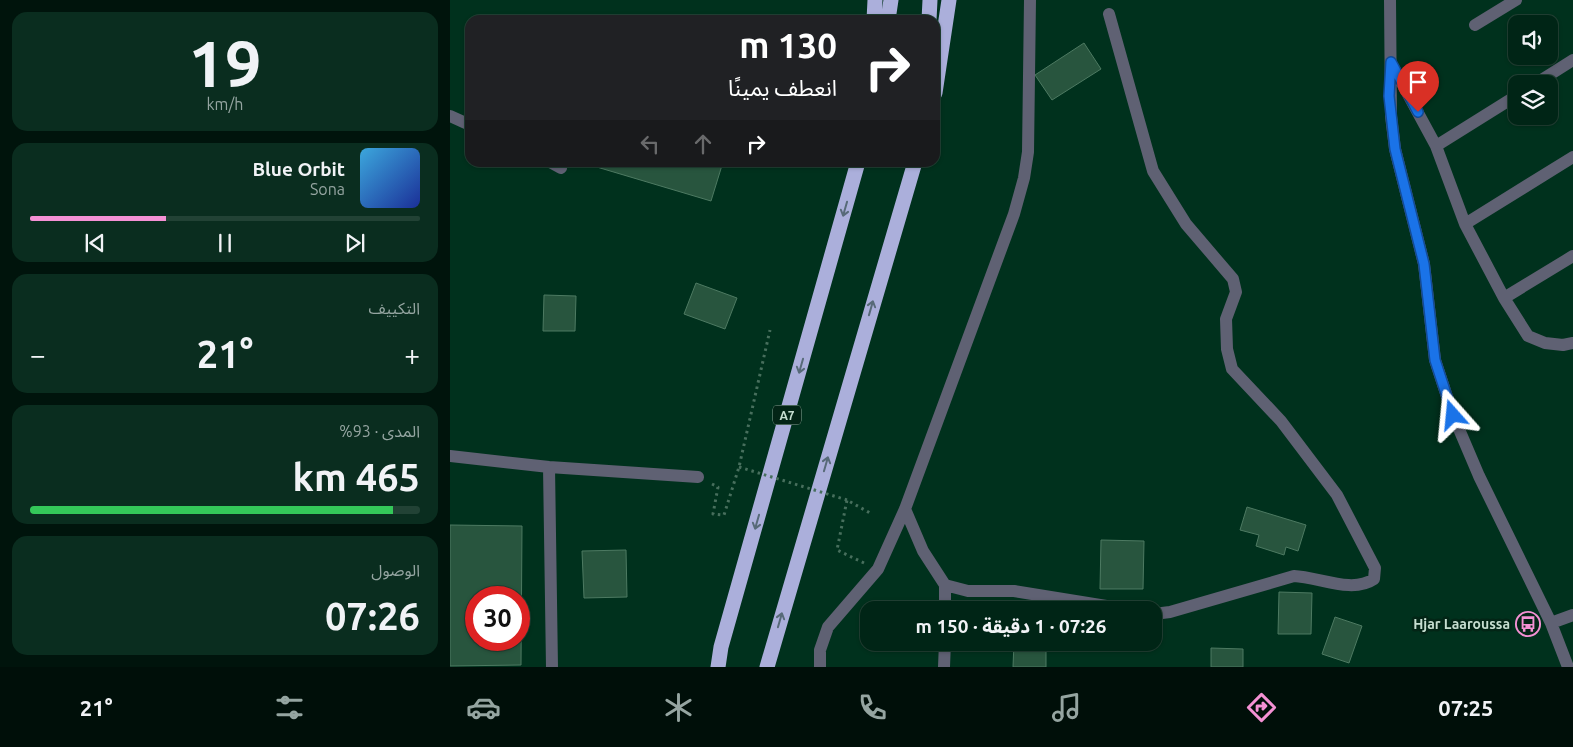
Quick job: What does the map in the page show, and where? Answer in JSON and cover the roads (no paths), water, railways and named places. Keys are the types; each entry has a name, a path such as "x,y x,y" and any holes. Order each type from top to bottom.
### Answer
{"highway":[{"path":"874,15 875,0"},
{"path":"888,15 890,0"},
{"path":"929,15 930,0"},
{"path":"940,60 949,0"},
{"name":"A7","path":"718,667 721,647 857,167"},
{"path":"767,667 912,167"}],"street":[{"path":"820,667 820,650 828,627 878,569 905,509 1014,214 1024,178 1028,152 1030,0"},
{"path":"1390,0 1391,62 1389,96 1395,149 1424,264 1435,360 1453,415 1479,476 1551,623 1568,667"},
{"path":"1475,25 1516,0"},
{"path":"1109,14 1153,171 1186,224 1233,279 1236,292 1226,319 1227,349 1232,369 1281,421 1337,494 1375,568 1374,579 1366,585 1348,585 1310,576 1294,576 1162,613"},
{"path":"1391,62 1436,146 1465,224 1504,298 1528,336 1545,343 1563,345 1573,343"},
{"path":"1550,75 1572,62"},
{"path":"1436,146 1508,101"},
{"path":"450,116 465,123"},
{"path":"1465,224 1573,157"},
{"path":"1504,298 1573,256"},
{"path":"450,456 549,468 698,477"},
{"path":"549,468 552,667"},
{"path":"905,509 923,551 945,585 945,601"},
{"path":"945,585 968,591 1014,591 1076,601"},
{"path":"1551,623 1573,616"},
{"path":"944,667 945,651"}],"place":[{"name":"Hjar Laaroussa","path":"1528,624"}]}
